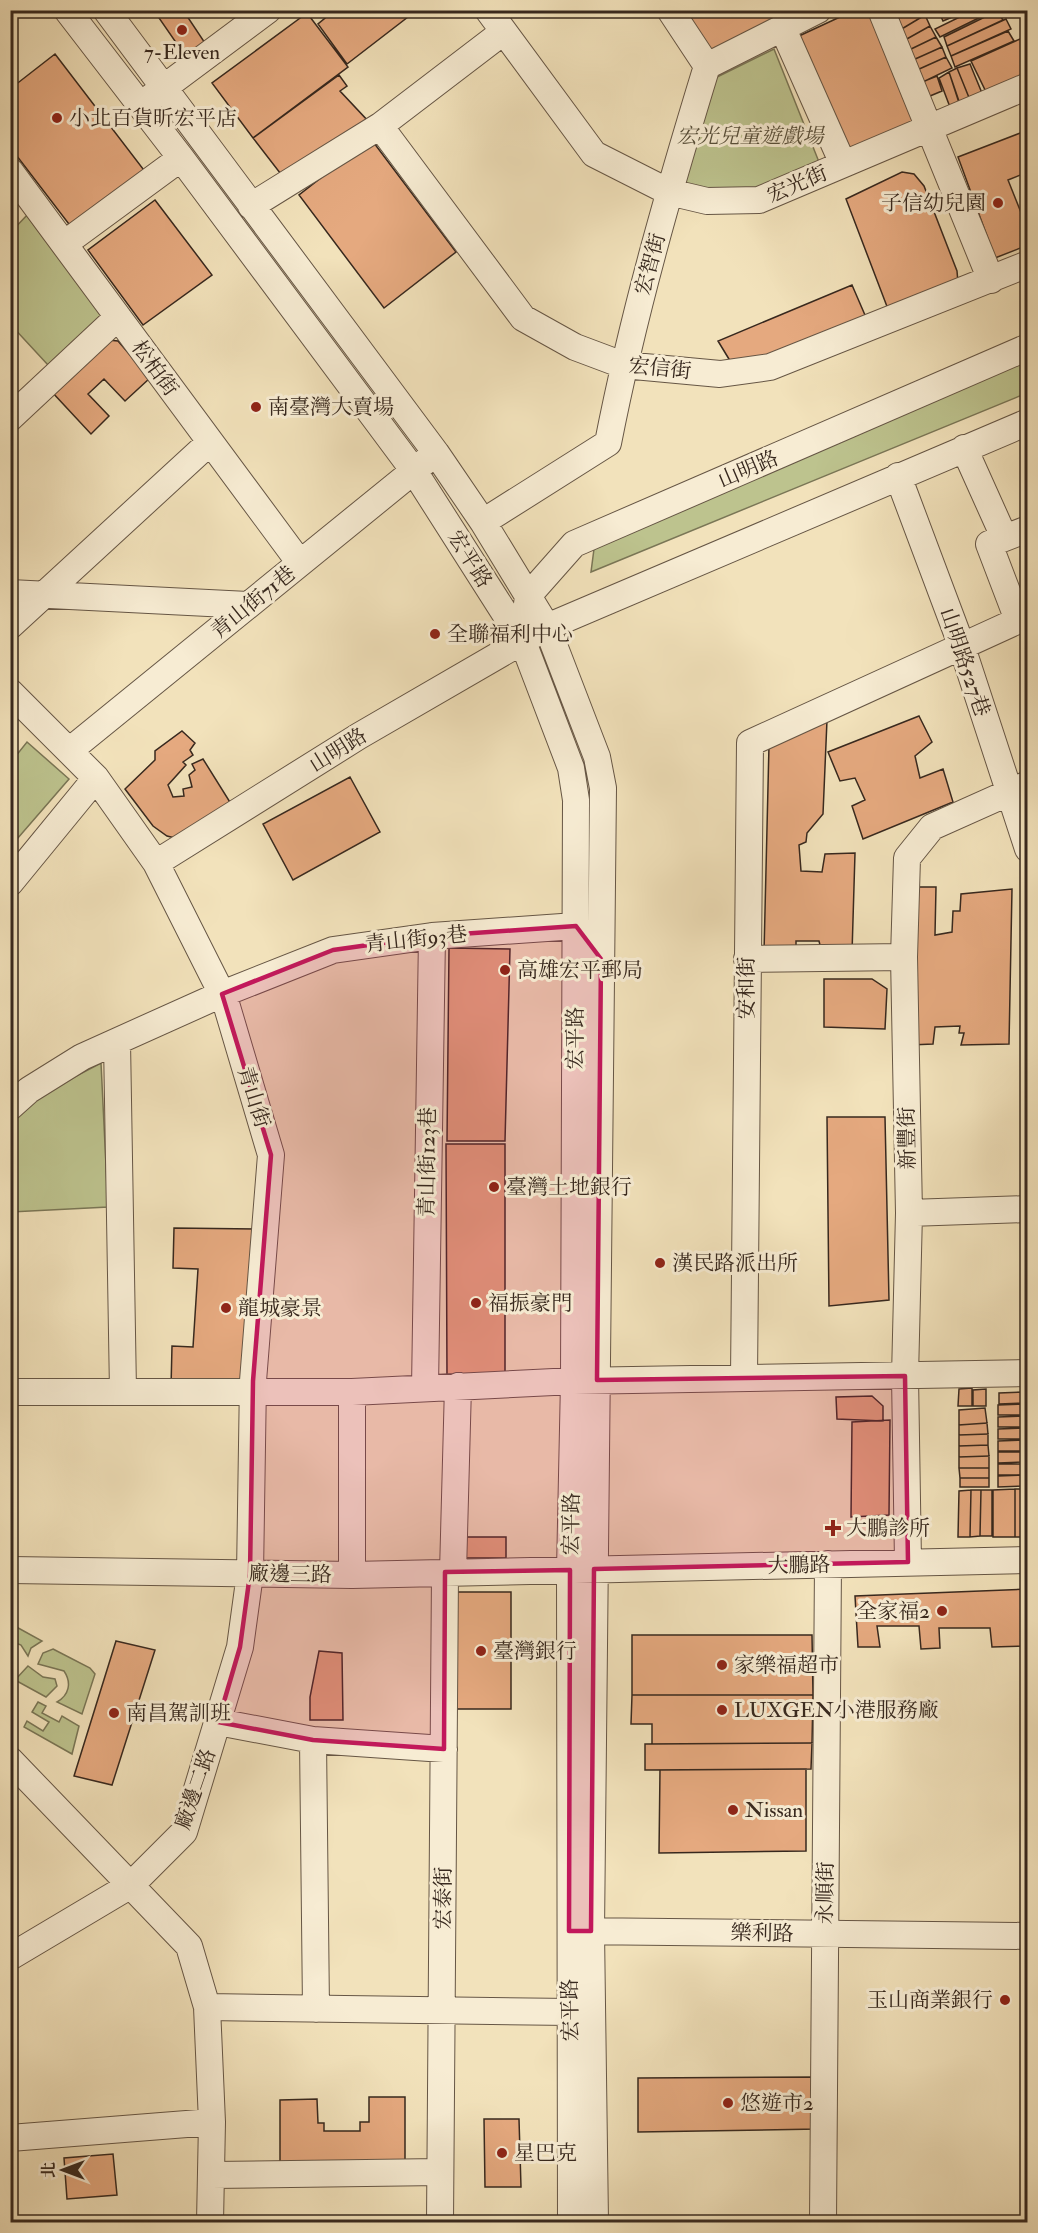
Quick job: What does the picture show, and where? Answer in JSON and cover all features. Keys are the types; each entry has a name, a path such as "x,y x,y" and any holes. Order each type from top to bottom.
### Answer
{"street":[{"name":"宏平路","path":"67,10 181,158 414,471 523,642 571,768 576,800 576,926 585,1381"},
{"name":"宏平路","path":"105,10 436,453 483,522 547,627 597,757 603,788 602,959 585,1381 580,1931 595,2223"},
{"path":"141,105 268,10"},
{"name":"宏光街","path":"488,10 594,154 669,192 707,201 759,200 1028,86"},
{"path":"670,10 707,66 818,10"},
{"path":"881,10 991,280"},
{"path":"783,29 843,164"},
{"path":"251,206 380,126 503,32"},
{"name":"宏智街","path":"483,522 608,443 623,365 669,192 707,66"},
{"name":"宏信街","path":"380,126 523,318 575,347 623,365 720,374 770,367 1028,264"},
{"path":"64,244 181,158"},
{"name":"松柏街","path":"10,171 19,202 64,244 300,563"},
{"path":"10,418 118,317"},
{"name":"山明路","path":"528,596 574,544 1028,347"},
{"name":"山明路","path":"156,863 359,736 547,627 1028,422"},
{"path":"10,626 209,443"},
{"path":"964,448 1016,533 989,544 1023,618"},
{"name":"青山街71巷","path":"69,751 436,453"},
{"name":"山明路527巷","path":"898,476 1018,788 1028,849"},
{"path":"10,593 248,605"},
{"path":"523,642 528,596"},
{"name":"安和街","path":"744,1377 750,743 961,644 1023,618"},
{"name":"青山街","path":"10,692 96,778 156,863 222,994 271,1155 253,1391 250,1574"},
{"path":"10,883 96,778"},
{"name":"新豐街","path":"908,1562 905,1376 909,1213 904,957 907,858 932,827 1018,788"},
{"path":"576,926 602,959"},
{"name":"青山街93巷","path":"10,1107 29,1090 82,1057 222,994 333,950 432,936 576,926"},
{"name":"青山街123巷","path":"425,1388 432,936"},
{"path":"747,960 904,957"},
{"path":"117,1042 123,1391"},
{"path":"909,1213 1028,1209"},
{"path":"10,1392 352,1392 585,1381 1028,1373"},
{"name":"宏泰街","path":"440,2223 444,1749 449,1572 458,1386"},
{"path":"352,1392 352,1575"},
{"name":"大鵬路","path":"582,1569 1028,1560"},
{"name":"永順街","path":"823,2223 828,1564"},
{"name":"廠邊三路","path":"10,1570 352,1575 582,1569"},
{"name":"廠邊二路","path":"10,1957 131,1885 184,1832 240,1647 250,1574"},
{"path":"218,1722 313,1740 444,1749"},
{"path":"313,1740 316,2009"},
{"path":"10,1760 189,1946 207,2007 212,2122 210,2223"},
{"name":"宏平路","path":"571,2223 571,2012 580,1931"},
{"name":"樂利路","path":"580,1931 1028,1936"},
{"path":"207,2007 571,2012"},
{"path":"10,2138 212,2122"},
{"path":"212,2175 440,2172"}],"highlighted area":[{"path":"576,926 601,959 597,1380 905,1376 908,1562 594,1569 591,1931 569,1931 570,1570 445,1572 444,1749 313,1740 218,1722 240,1647 250,1574 253,1381 271,1155 222,994 333,950 432,936"}],"green space":[{"name":"宏光兒童遊戲場","path":"774,49 821,167 757,193 677,188 709,81"},
{"path":"31,211 108,312 48,365 11,325 10,233"},
{"path":"1027,357 1027,393 591,572 594,549"},
{"path":"27,742 69,779 11,846 11,762"},
{"path":"101,1063 108,1207 11,1212 11,1120 40,1095"},
{"path":"11,1624 42,1641 31,1648 28,1656 21,1645 11,1641"},
{"path":"53,1649 90,1668 95,1674 82,1714 57,1702 68,1688 68,1680 64,1671 38,1664 43,1653"},
{"path":"28,1666 43,1677 55,1679 57,1686 46,1697 15,1680"},
{"path":"38,1702 46,1706 42,1713 59,1722 62,1716 79,1726 72,1754 24,1727 27,1721 43,1731 49,1722 32,1712"}],"building":[{"name":"7-Eleven","path":"169,10 183,10 205,43 186,57 159,18"},
{"path":"335,10 417,10 347,64 318,24"},
{"path":"701,10 799,10 709,56 685,20"},
{"path":"855,10 865,10 874,21 914,116 912,130 848,155 799,36"},
{"path":"911,10 923,10 925,15 900,30 896,20"},
{"path":"969,10 943,21 939,12"},
{"path":"974,10 995,10 940,37 935,29"},
{"path":"997,11 1003,20 947,46 944,37"},
{"path":"307,13 348,67 253,138 212,83"},
{"path":"925,15 930,26 905,40 900,30"},
{"path":"1006,19 1011,29 951,56 947,46"},
{"path":"930,26 936,37 909,50 905,40"},
{"path":"1008,31 1014,41 955,67 951,56"},
{"path":"936,37 942,47 913,60 909,50"},
{"path":"1020,39 1028,55 1028,83 990,100 971,61"},
{"path":"942,47 946,57 917,70 913,60"},
{"name":"小北百貨昕宏平店","path":"55,54 150,178 75,232 10,147 10,89"},
{"path":"946,57 952,68 923,82 917,70"},
{"path":"970,64 984,98 972,105 957,68"},
{"path":"957,68 972,105 962,110 949,72"},
{"path":"949,72 962,112 953,115 939,78"},
{"path":"339,75 347,86 340,91 369,122 287,182 253,138"},
{"path":"937,76 942,91 918,101 912,86"},
{"name":"子信幼兒園","path":"1028,130 1028,172 1008,180 1028,230 1028,245 995,258 958,157"},
{"path":"371,139 456,252 384,308 299,195"},
{"path":"902,172 914,174 924,186 957,271 958,283 891,317 846,199"},
{"path":"155,200 212,275 143,325 88,250"},
{"path":"852,285 868,322 735,369 718,341"},
{"path":"108,340 118,341 150,378 125,401 104,379 88,394 109,416 91,434 52,392"},
{"path":"919,716 932,742 915,756 920,778 943,769 953,802 863,839 852,806 865,800 855,778 840,781 828,752"},
{"path":"827,720 823,814 807,833 806,842 799,845 801,871 822,872 825,854 855,853 852,953 822,953 819,941 796,941 796,953 764,953 769,745"},
{"path":"182,731 195,743 190,750 193,755 183,762 186,765 168,785 173,797 184,796 183,789 192,787 189,775 195,770 192,764 203,759 233,807 179,839 167,836 153,826 125,789 155,760 155,751"},
{"path":"350,777 380,832 293,880 263,824"},
{"path":"913,887 936,887 935,935 952,932 953,911 960,911 961,894 1012,889 1009,1044 961,1045 964,1033 959,1033 960,1026 935,1027 933,1044 910,1045"},
{"path":"449,948 510,949 505,1141 447,1141"},
{"path":"824,979 872,979 887,989 885,1029 824,1027"},
{"path":"827,1117 885,1117 889,1300 829,1306"},
{"name":"福振豪門","path":"446,1144 505,1144 505,1376 447,1377"},
{"name":"龍城豪景","path":"174,1228 262,1229 250,1387 171,1388 172,1346 193,1347 198,1269 173,1268"},
{"path":"972,1388 972,1406 958,1406 959,1389"},
{"path":"986,1389 986,1406 973,1406 973,1390"},
{"path":"1024,1392 1024,1403 999,1404 999,1393"},
{"path":"872,1396 883,1406 883,1421 837,1419 836,1397"},
{"path":"1024,1404 1023,1415 998,1415 998,1405"},
{"path":"985,1408 987,1423 959,1425 959,1410"},
{"path":"1024,1416 1024,1427 998,1427 998,1417"},
{"path":"890,1420 889,1515 851,1517 852,1422"},
{"path":"987,1423 988,1434 959,1435 959,1425"},
{"path":"1024,1428 1023,1439 998,1439 998,1429"},
{"path":"988,1434 988,1445 959,1446 959,1435"},
{"path":"1024,1440 1023,1451 998,1451 998,1441"},
{"path":"988,1445 989,1456 959,1457 959,1446"},
{"path":"998,1452 1024,1452 1023,1462 998,1463"},
{"path":"989,1456 989,1468 959,1468 959,1457"},
{"path":"998,1464 1024,1464 1024,1475 998,1475"},
{"path":"959,1468 989,1468 989,1478 960,1478"},
{"path":"1024,1475 1023,1486 998,1487 998,1476"},
{"path":"960,1478 989,1478 989,1487 960,1487"},
{"path":"1015,1489 1015,1537 993,1537 993,1490"},
{"path":"1015,1489 1026,1489 1026,1537 1015,1537"},
{"path":"971,1490 970,1537 958,1537 959,1491"},
{"path":"971,1490 981,1490 980,1536 970,1537"},
{"path":"981,1490 992,1490 992,1536 980,1536"},
{"path":"460,1537 506,1537 506,1558 460,1558"},
{"name":"全家福2","path":"1028,1589 1028,1646 992,1647 990,1628 939,1628 940,1648 921,1649 919,1626 877,1626 880,1647 858,1647 855,1596"},
{"name":"臺灣銀行","path":"451,1592 511,1592 511,1709 450,1709"},
{"name":"家樂福超市","path":"632,1635 812,1635 813,1695 632,1695"},
{"name":"南昌駕訓班","path":"116,1641 155,1650 112,1785 74,1776"},
{"path":"319,1651 342,1653 343,1720 310,1720 310,1697"},
{"name":"LUXGEN小港服務廠","path":"632,1695 813,1695 812,1743 652,1744 652,1724 631,1724"},
{"path":"812,1743 811,1769 645,1770 645,1744"},
{"name":"Nissan","path":"806,1769 806,1851 659,1853 660,1770"},
{"name":"悠遊市2","path":"817,2077 818,2129 638,2132 638,2078"},
{"path":"369,2097 405,2097 405,2164 280,2165 280,2100 317,2099 318,2123 324,2123 324,2131 360,2131 360,2122 369,2122"},
{"name":"星巴克","path":"484,2119 519,2119 521,2187 485,2187"},
{"path":"113,2154 117,2195 67,2199 64,2158"},
{"path":"39,2217 102,2222 39,2222"}],"place":[{"name":"7-Eleven","path":"182,30"},
{"name":"小北百貨昕宏平店","path":"57,118"},
{"name":"子信幼兒園","path":"998,203"},
{"name":"南臺灣大賣場","path":"256,407"},
{"name":"全聯福利中心","path":"435,634"},
{"name":"高雄宏平郵局","path":"505,970"},
{"name":"臺灣土地銀行","path":"494,1187"},
{"name":"漢民路派出所","path":"660,1263"},
{"name":"福振豪門","path":"476,1303"},
{"name":"龍城豪景","path":"226,1308"},
{"name":"大鵬診所","path":"833,1528"},
{"name":"全家福2","path":"942,1611"},
{"name":"臺灣銀行","path":"481,1651"},
{"name":"家樂福超市","path":"722,1665"},
{"name":"LUXGEN小港服務廠","path":"722,1710"},
{"name":"南昌駕訓班","path":"114,1713"},
{"name":"Nissan","path":"733,1810"},
{"name":"玉山商業銀行","path":"1005,2000"},
{"name":"悠遊市2","path":"728,2103"},
{"name":"星巴克","path":"502,2153"}]}
